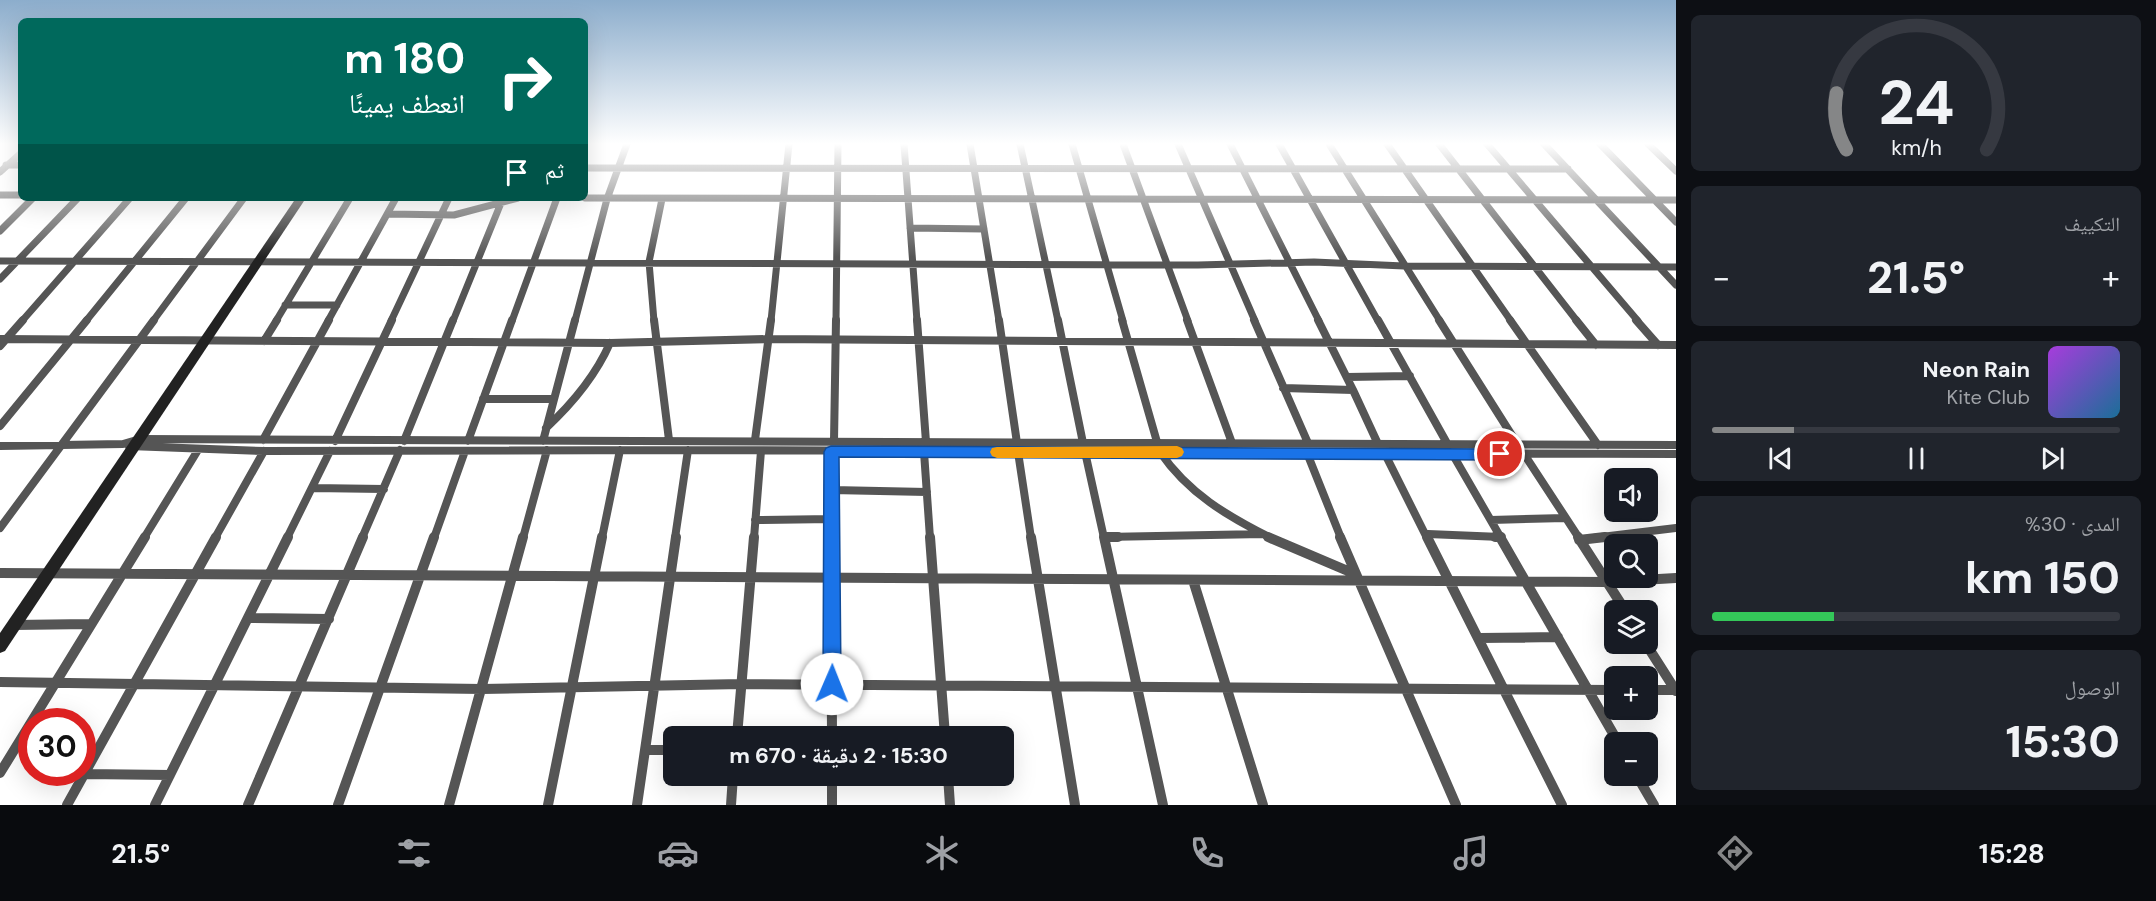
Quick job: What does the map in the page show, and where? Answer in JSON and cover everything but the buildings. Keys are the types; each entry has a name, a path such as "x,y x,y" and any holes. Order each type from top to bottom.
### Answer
{"street":[{"path":"449,805 513,576 545,446 546,429 589,263 613,182"},
{"path":"755,440 769,339 786,182"},
{"path":"832,726 832,490 838,182"},
{"path":"906,182 944,726"},
{"path":"976,182 991,264 1054,685 1075,805"},
{"path":"1029,182 1064,342 1084,448 1163,805"},
{"path":"1081,182 1159,447 1184,482 1212,504 1264,534 1356,577"},
{"path":"1136,182 1232,443"},
{"path":"1194,182 1283,388 1356,577 1456,805"},
{"path":"1250,182 1378,444"},
{"path":"1300,182 1612,732"},
{"path":"1352,182 1518,445"},
{"path":"1414,182 1598,445"},
{"path":"1468,182 1596,345"},
{"path":"1519,182 1659,345"},
{"path":"1580,182 1676,285"},
{"path":"1636,182 1676,222"},
{"path":"0,195 18,195"},
{"path":"588,198 838,196 1676,200"},
{"path":"662,198 649,262 656,343 669,440"},
{"path":"0,231 30,201"},
{"path":"0,279 75,201"},
{"path":"0,346 3,339 127,201"},
{"path":"0,426 184,201"},
{"path":"0,528 242,201"},
{"path":"0,646 132,443 206,340 299,201"},
{"path":"264,341 348,201"},
{"path":"96,752 196,573 394,201"},
{"path":"155,805 333,446 449,201"},
{"path":"388,214 442,216 465,213 502,201"},
{"path":"248,805 384,489 502,201"},
{"path":"338,805 555,201"},
{"path":"910,228 984,229"},
{"path":"0,261 1166,265 1290,263 1404,266 1676,267"},
{"path":"285,305 337,305"},
{"path":"3,339 504,341 610,344 769,339 1196,344 1676,345"},
{"path":"546,429 570,406 592,378 610,344"},
{"path":"1347,377 1410,376"},
{"path":"1283,388 1353,390"},
{"path":"483,399 554,399"},
{"path":"0,446 132,443 263,446 545,446 669,440 755,440 833,446 925,447 1307,448 1378,444 1524,454 1676,454"},
{"path":"132,443 198,450 263,446"},
{"path":"1159,447 1232,443 1385,454 1518,445 1676,445"},
{"path":"545,446 620,450 761,451 833,446"},
{"path":"0,773 198,450"},
{"path":"548,805 620,450"},
{"path":"637,805 688,450"},
{"path":"738,726 761,451"},
{"path":"1385,454 1428,534 1562,805"},
{"path":"1524,454 1604,579"},
{"path":"312,488 384,489"},
{"path":"832,490 927,492"},
{"path":"1491,520 1565,518"},
{"path":"755,520 832,519"},
{"path":"1579,540 1676,528"},
{"path":"1104,537 1264,534"},
{"path":"1428,534 1501,537"},
{"path":"0,573 593,578 934,577 1114,580 1356,577 1604,582"},
{"path":"1658,580 1676,579"},
{"path":"1193,580 1263,805"},
{"path":"248,618 328,619"},
{"path":"14,625 90,624"},
{"path":"1480,638 1558,636"},
{"path":"1653,654 1676,690"},
{"path":"0,682 379,689 832,684 1604,690"},
{"path":"1658,690 1676,690"},
{"path":"645,750 663,750"},
{"path":"96,774 170,775"},
{"path":"67,805 77,786"},
{"path":"731,805 732,786"},
{"path":"832,786 832,805"},
{"path":"949,786 950,805"},
{"path":"1643,786 1654,805"}],"slow traffic":[{"path":"997,452 1177,452"}],"route":[{"path":"832,684 831,452 1500,454"}]}
